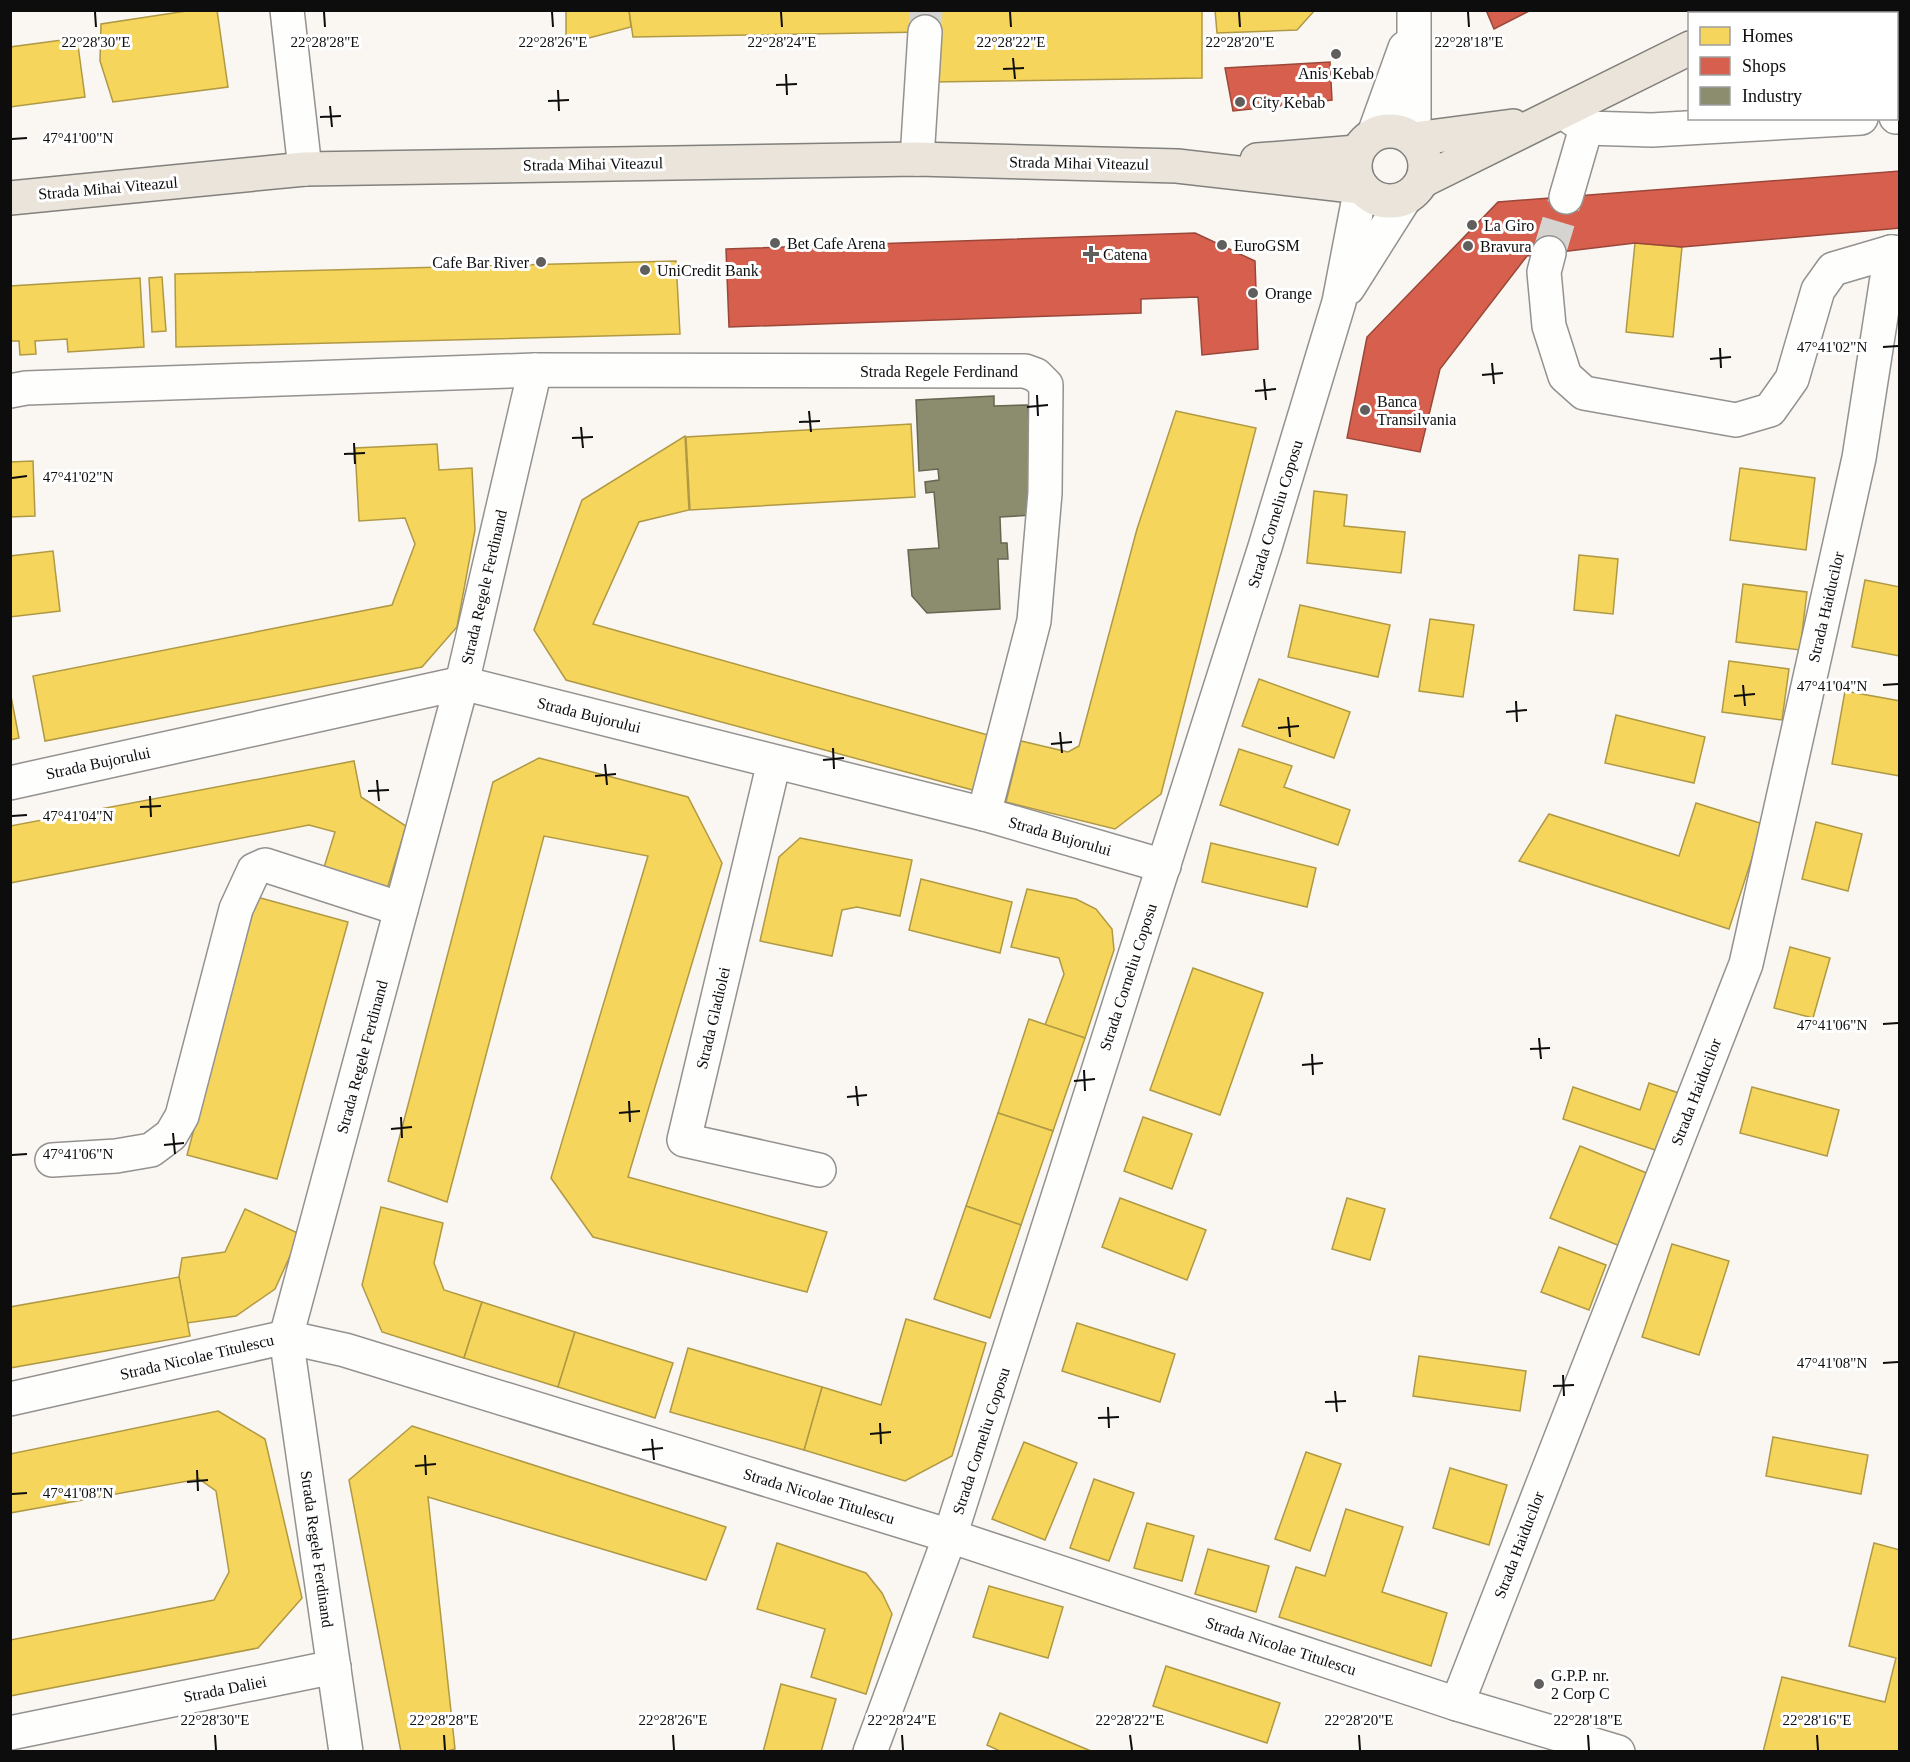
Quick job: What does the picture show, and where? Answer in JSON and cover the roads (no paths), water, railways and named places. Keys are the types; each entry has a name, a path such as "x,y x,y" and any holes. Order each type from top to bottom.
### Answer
{"main road":[{"path":"1414,189 1425,161 1414,139 1391,130 1366,143 1354,164 1361,187 1370,195 1381,200 1393,201 1414,189 1562,121 1688,49"},
{"path":"1414,139 1562,121"},
{"name":"Strada Mihai Viteazul","path":"1177,166 1366,143"},
{"name":"Strada Mihai Viteazul","path":"10,198 305,169 917,159 1177,166 1361,187"}],"street":[{"path":"287,10 305,169"},
{"path":"1413,19 1414,139"},
{"path":"1366,143 1413,19"},
{"path":"917,159 925,32"},
{"path":"1566,197 1562,121 1652,130 1826,120"},
{"name":"Strada Corneliu Coposu","path":"870,1752 950,1536 1265,547 1340,302 1361,187"},
{"name":"Strada Corneliu Coposu","path":"1340,302 1414,189"},
{"path":"1549,253 1544,272 1549,326 1565,376 1584,393 1736,420 1770,410 1792,379 1818,290 1833,269 1895,253"},
{"name":"Strada Haiducilor","path":"1457,1704 1746,964 1859,458 1895,253"},
{"name":"Strada Regele Ferdinand","path":"10,391 26,388 535,370 1025,371 1036,375 1046,385 1045,493 1034,621 984,814"},
{"name":"Strada Regele Ferdinand","path":"346,1752 286,1336 462,683 535,370"},
{"name":"Strada Bujorului","path":"10,783 462,683 984,814 1164,866"},
{"name":"Strada Gladiolei","path":"774,762 684,1140 819,1170"},
{"path":"52,1160 116,1156 151,1150 171,1135 182,1116 236,909 254,870 265,865 401,909"},
{"name":"Strada Nicolae Titulescu","path":"10,1399 286,1336 356,1354 950,1536 1457,1704 1618,1752"},
{"name":"Strada Daliei","path":"10,1733 334,1667"}],"tunnel":[{"path":"925,32 926,10"},
{"path":"1549,253 1566,197"}],"place":[{"name":"Anis Kebab","path":"1336,54"},
{"name":"City Kebab","path":"1240,102"},
{"name":"La Giro","path":"1472,225"},
{"name":"Bet Cafe Arena","path":"775,243"},
{"name":"EuroGSM","path":"1222,245"},
{"name":"Bravura","path":"1468,246"},
{"name":"Catena","path":"1091,254"},
{"name":"Cafe Bar River","path":"541,262"},
{"name":"UniCredit Bank","path":"645,270"},
{"name":"Orange","path":"1253,293"},
{"name":"Banca Transilvania","path":"1365,410"},
{"name":"G.P.P. nr. 2 Corp C","path":"1539,1684"}]}
